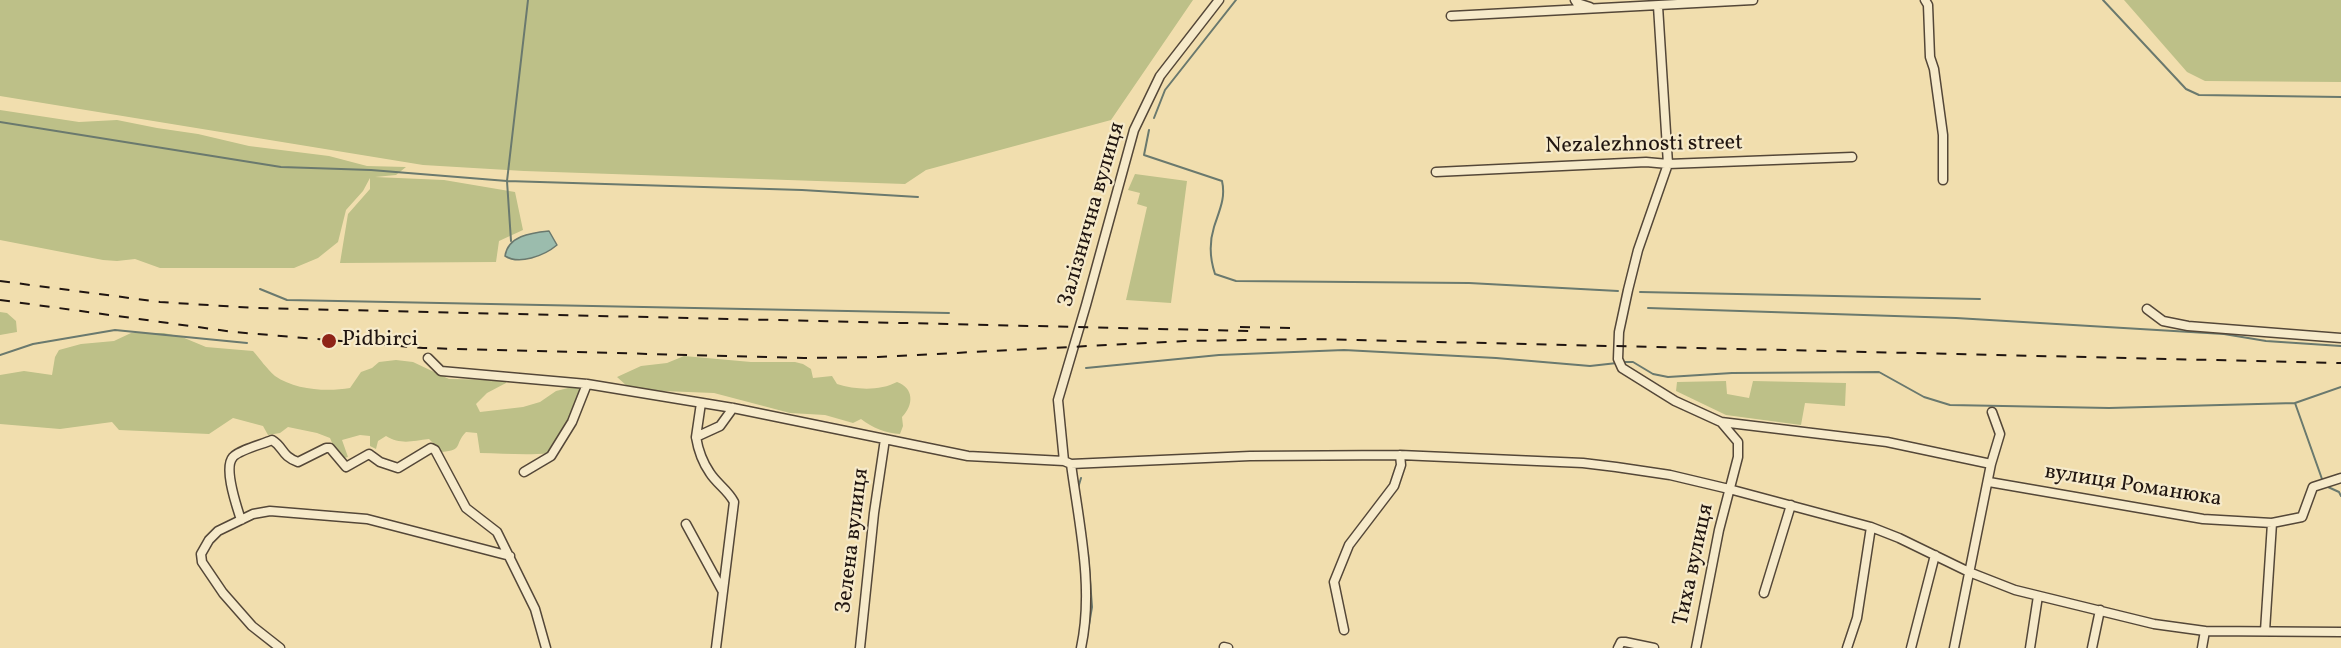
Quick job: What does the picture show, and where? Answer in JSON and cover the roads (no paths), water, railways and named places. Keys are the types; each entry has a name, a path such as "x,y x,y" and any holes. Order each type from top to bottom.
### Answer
{"street":[{"name":"Залізнична вулиця","path":"1081,648 1087,612 1086,590 1058,400 1085,311 1134,130 1160,76 1219,0"},
{"path":"1575,0 1596,9"},
{"path":"1451,16 1753,0"},
{"path":"1925,0 1928,5 1930,57 1934,69 1943,135 1943,180"},
{"path":"1658,6 1668,164 1638,250 1618,338 1620,363 1675,401 1721,422 1887,442 1992,464"},
{"name":"Nezalezhnosti street","path":"1436,172 1646,162 1668,164 1852,157"},
{"path":"2147,309 2163,321 2188,326 2341,338"},
{"path":"428,358 441,371 587,384 733,408 968,456 1067,463 1250,456 1400,455 1583,463 1670,475 1871,527 2015,591 2154,624 2205,631 2341,632"},
{"path":"524,472 551,456 572,422 587,384"},
{"path":"701,403 696,437 698,446 709,472 734,502 716,648"},
{"path":"696,437 720,426 733,408"},
{"path":"1954,648 2000,434 1992,412"},
{"path":"1721,422 1738,442 1739,450 1730,489"},
{"name":"Зелена вулиця","path":"860,648 874,513 885,439"},
{"path":"241,520 232,489 229,464 234,455 272,440 277,443 283,455 298,462 330,448 346,467 369,454 380,462 398,468 431,448 435,450 466,508 497,532 535,609 546,648"},
{"path":"1344,630 1334,582 1349,545 1394,486 1401,465 1400,455"},
{"name":"вулиця Романюка","path":"1989,482 2203,519 2272,524 2302,517 2313,487 2341,478"},
{"name":"Тиха вулиця","path":"1696,648 1730,489"},
{"path":"1764,593 1791,505"},
{"path":"280,648 252,626 230,601 202,562 201,554 209,540 218,531 253,514 270,511 367,519 510,556"},
{"path":"2265,631 2272,524"},
{"path":"686,525 722,590"},
{"path":"1847,648 1857,618 1871,527"},
{"path":"1911,648 1935,555"},
{"path":"2030,648 2038,596"},
{"path":"2092,648 2100,610"},
{"path":"2202,648 2205,631"},
{"name":"Тиха вулиця","path":"1619,645 1654,648"}],"waterway":[{"path":"511,241 507,181 528,0"},
{"path":"1154,118 1165,90 1236,0"},
{"path":"2103,0 2186,89 2199,95 2341,97"},
{"path":"0,122 281,167 371,170 507,181 802,190 918,197"},
{"path":"1149,130 1144,155 1222,181 1223,199 1212,233 1211,245 1215,274 1236,281 1469,283 1618,291"},
{"path":"260,289 287,300 949,313"},
{"path":"1640,292 1980,299"},
{"path":"1648,308 1956,318 2224,334 2266,341 2341,346"},
{"path":"0,355 33,344 115,330 247,343"},
{"path":"1086,368 1219,355 1344,350 1496,358 1590,366 1617,363"},
{"path":"1623,362 1633,362 1653,374 1668,377 1732,373 1879,372 1924,397 1950,405 2109,408 2295,403 2341,387"},
{"path":"2295,403 2322,479"},
{"path":"1078,488 1081,478"},
{"path":"2328,487 2339,492 2341,496"},
{"path":"1085,648 1092,607 1088,553"}],"railway":[{"path":"0,281 160,302 256,308 1249,331"},
{"path":"0,300 234,332 423,348 804,358 878,357 1185,341 1311,339 2341,363"},
{"path":"1240,327 1294,328"}],"place":[{"name":"Pidbirci","path":"329,341"}]}
